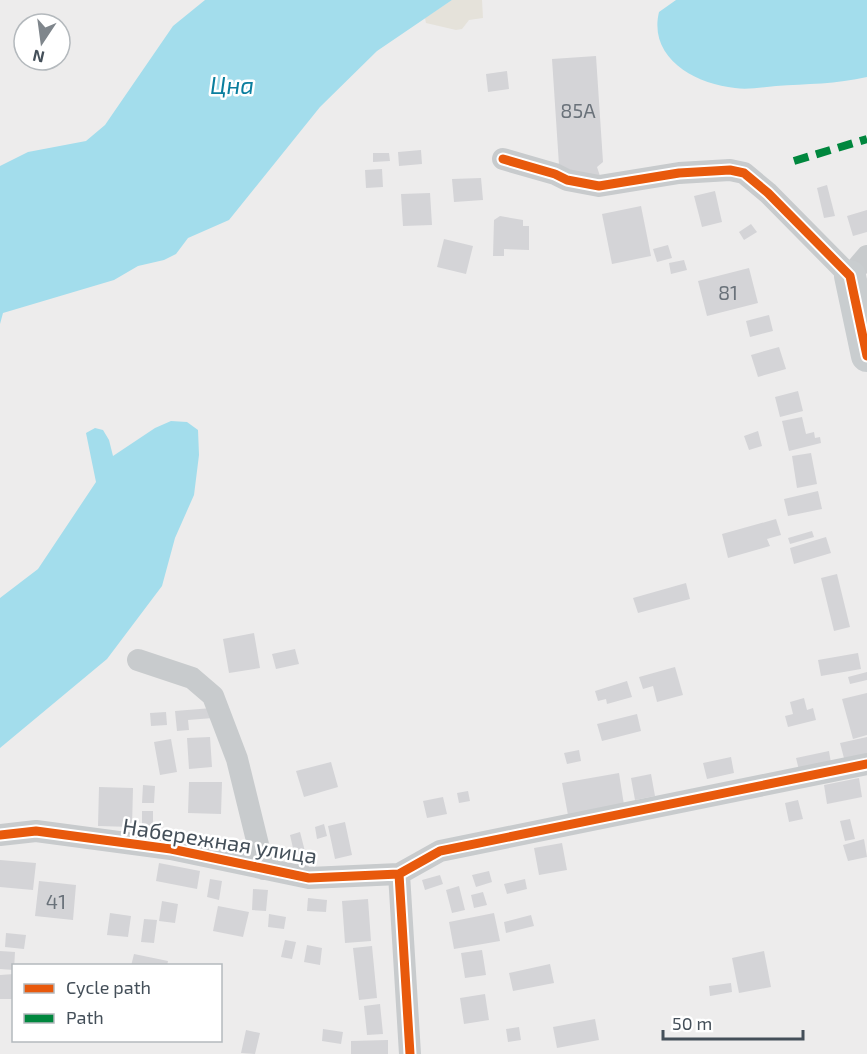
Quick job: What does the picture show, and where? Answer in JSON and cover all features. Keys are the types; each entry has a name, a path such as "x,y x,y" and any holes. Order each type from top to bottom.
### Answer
{"street":[{"path":"503,159 555,174 567,180 599,186 679,173 730,170 744,173 858,266 867,356"},
{"path":"138,660 192,678 213,696 237,759 264,869"},
{"path":"410,1054 399,874 441,851 867,764"},
{"name":"Набережная улица","path":"0,835 36,831 171,849 309,878 399,874"}],"sand":[{"path":"452,0 482,0 483,18 469,20 462,29 456,30 426,23 425,18"}],"water":[{"name":"Цна","path":"205,0 452,0 377,51 320,107 229,220 188,238 176,254 164,260 138,266 114,280 3,313 0,324 0,166 28,152 86,141 105,125 173,26"},
{"path":"676,0 867,0 867,77 745,89 705,81 678,66 661,43 657,28 659,12"},
{"path":"171,421 187,422 198,430 199,455 194,495 175,538 162,586 107,659 0,748 0,598 38,569 96,482 86,433 95,428 103,430 109,440 113,456 155,428"}],"building":[{"path":"596,56 603,162 597,167 600,176 596,181 559,165 552,59"},
{"path":"507,71 509,89 488,92 486,74"},
{"path":"421,150 422,164 399,166 398,152"},
{"path":"373,153 389,153 390,161 373,162"},
{"path":"382,169 383,187 366,188 365,170"},
{"path":"481,178 483,200 454,202 452,179"},
{"path":"827,185 835,216 824,218 817,188"},
{"path":"715,191 722,222 702,227 694,196"},
{"path":"430,193 432,225 403,226 401,194"},
{"path":"641,206 651,256 612,264 602,214"},
{"path":"867,210 867,232 853,236 847,216"},
{"path":"500,216 523,220 523,226 529,226 529,250 504,249 504,256 493,256 494,220"},
{"path":"751,224 757,232 744,240 739,232"},
{"path":"444,239 473,246 466,274 437,267"},
{"path":"668,245 672,258 657,262 653,249"},
{"path":"684,260 687,270 671,274 669,263"},
{"path":"749,268 758,303 707,316 698,281"},
{"path":"769,315 773,331 750,337 746,321"},
{"path":"779,347 786,369 758,377 751,355"},
{"path":"798,391 803,411 780,417 775,397"},
{"path":"802,417 806,434 814,432 815,438 820,437 821,443 789,451 782,421"},
{"path":"758,431 762,446 749,450 744,436"},
{"path":"811,453 817,484 797,488 792,456"},
{"path":"818,491 822,509 788,516 784,499"},
{"path":"776,519 781,535 767,539 770,546 728,558 722,534"},
{"path":"812,531 814,537 790,544 788,538"},
{"path":"826,537 831,553 794,564 790,548"},
{"path":"837,574 850,627 834,631 821,578"},
{"path":"686,583 690,599 638,613 633,598"},
{"path":"254,633 260,668 229,673 223,639"},
{"path":"295,649 299,664 276,669 272,654"},
{"path":"858,653 861,669 821,676 818,660"},
{"path":"675,667 683,695 657,702 653,686 643,689 639,677"},
{"path":"867,672 867,680 850,684 848,677"},
{"path":"627,681 632,697 607,704 606,699 598,701 595,691"},
{"path":"867,693 867,735 853,739 842,699"},
{"path":"804,698 807,710 813,708 816,720 788,727 785,716 793,714 790,702"},
{"path":"212,708 213,718 188,720 189,730 177,731 175,711"},
{"path":"166,712 167,725 151,726 150,713"},
{"path":"637,714 641,731 602,741 597,724"},
{"path":"210,737 212,767 189,769 187,738"},
{"path":"867,737 867,757 845,762 840,743"},
{"path":"171,739 177,772 160,775 154,742"},
{"path":"579,750 581,761 567,764 564,753"},
{"path":"829,751 831,763 799,770 796,758"},
{"path":"731,757 734,773 707,779 703,763"},
{"path":"331,762 338,787 304,797 296,771"},
{"path":"619,773 624,805 568,815 562,783"},
{"path":"651,774 655,796 635,800 631,778"},
{"path":"859,778 862,797 827,804 824,785"},
{"path":"189,782 222,782 221,814 188,813"},
{"path":"143,785 155,786 154,803 142,803"},
{"path":"99,787 133,788 132,827 98,826"},
{"path":"468,791 470,801 459,803 457,793"},
{"path":"443,797 447,814 427,818 423,801"},
{"path":"798,800 803,819 789,822 785,803"},
{"path":"142,811 153,811 153,830 142,830"},
{"path":"850,819 855,839 845,841 840,821"},
{"path":"345,822 352,855 335,859 328,826"},
{"path":"324,824 327,836 317,839 315,827"},
{"path":"300,832 309,867 298,870 290,835"},
{"path":"864,839 867,857 848,861 843,845"},
{"path":"562,843 567,870 539,875 534,848"},
{"path":"0,860 36,863 33,890 0,887"},
{"path":"159,863 200,871 197,889 156,881"},
{"path":"489,871 492,882 476,887 472,875"},
{"path":"440,875 443,884 425,890 422,880"},
{"path":"210,879 222,881 219,900 207,897"},
{"path":"525,879 527,889 507,894 504,884"},
{"path":"39,881 76,885 73,920 35,916"},
{"path":"459,886 465,910 452,913 446,890"},
{"path":"253,889 268,890 266,911 252,910"},
{"path":"483,892 487,905 474,908 471,895"},
{"path":"308,898 327,900 326,912 307,911"},
{"path":"368,899 371,941 345,943 342,901"},
{"path":"162,901 178,904 175,923 159,921"},
{"path":"218,906 249,912 243,937 213,931"},
{"path":"110,913 131,916 128,937 107,935"},
{"path":"494,913 500,941 454,949 449,922"},
{"path":"269,914 286,917 284,929 268,927"},
{"path":"531,915 534,926 506,933 504,922"},
{"path":"144,919 157,920 154,943 141,942"},
{"path":"6,933 26,935 24,949 5,947"},
{"path":"285,940 296,942 292,959 281,957"},
{"path":"307,945 322,948 320,965 304,962"},
{"path":"372,946 377,998 359,1000 353,948"},
{"path":"482,950 486,975 465,978 461,953"},
{"path":"0,951 15,952 12,970 0,969"},
{"path":"764,951 771,987 739,993 732,958"},
{"path":"134,954 168,961 167,964 132,964"},
{"path":"550,964 554,983 513,991 509,973"},
{"path":"12,974 12,999 0,999 0,975"},
{"path":"731,983 732,992 710,996 709,986"},
{"path":"485,994 489,1020 464,1024 460,998"},
{"path":"380,1004 383,1034 367,1035 364,1006"},
{"path":"595,1019 599,1040 557,1048 553,1027"},
{"path":"519,1027 521,1040 508,1042 506,1029"},
{"path":"323,1029 343,1032 341,1044 322,1041"},
{"path":"246,1030 260,1033 255,1054 241,1053"},
{"path":"388,1040 388,1054 351,1054 351,1041"}],"marked path":[{"path":"794,161 867,139"}],"cycle path":[{"path":"503,159 555,174 567,180 599,186 679,173 730,170 744,173 768,193 850,276 867,356"},
{"path":"399,874 440,851 867,764"},
{"path":"0,835 36,831 171,849 309,878 399,874 410,1054"}]}
